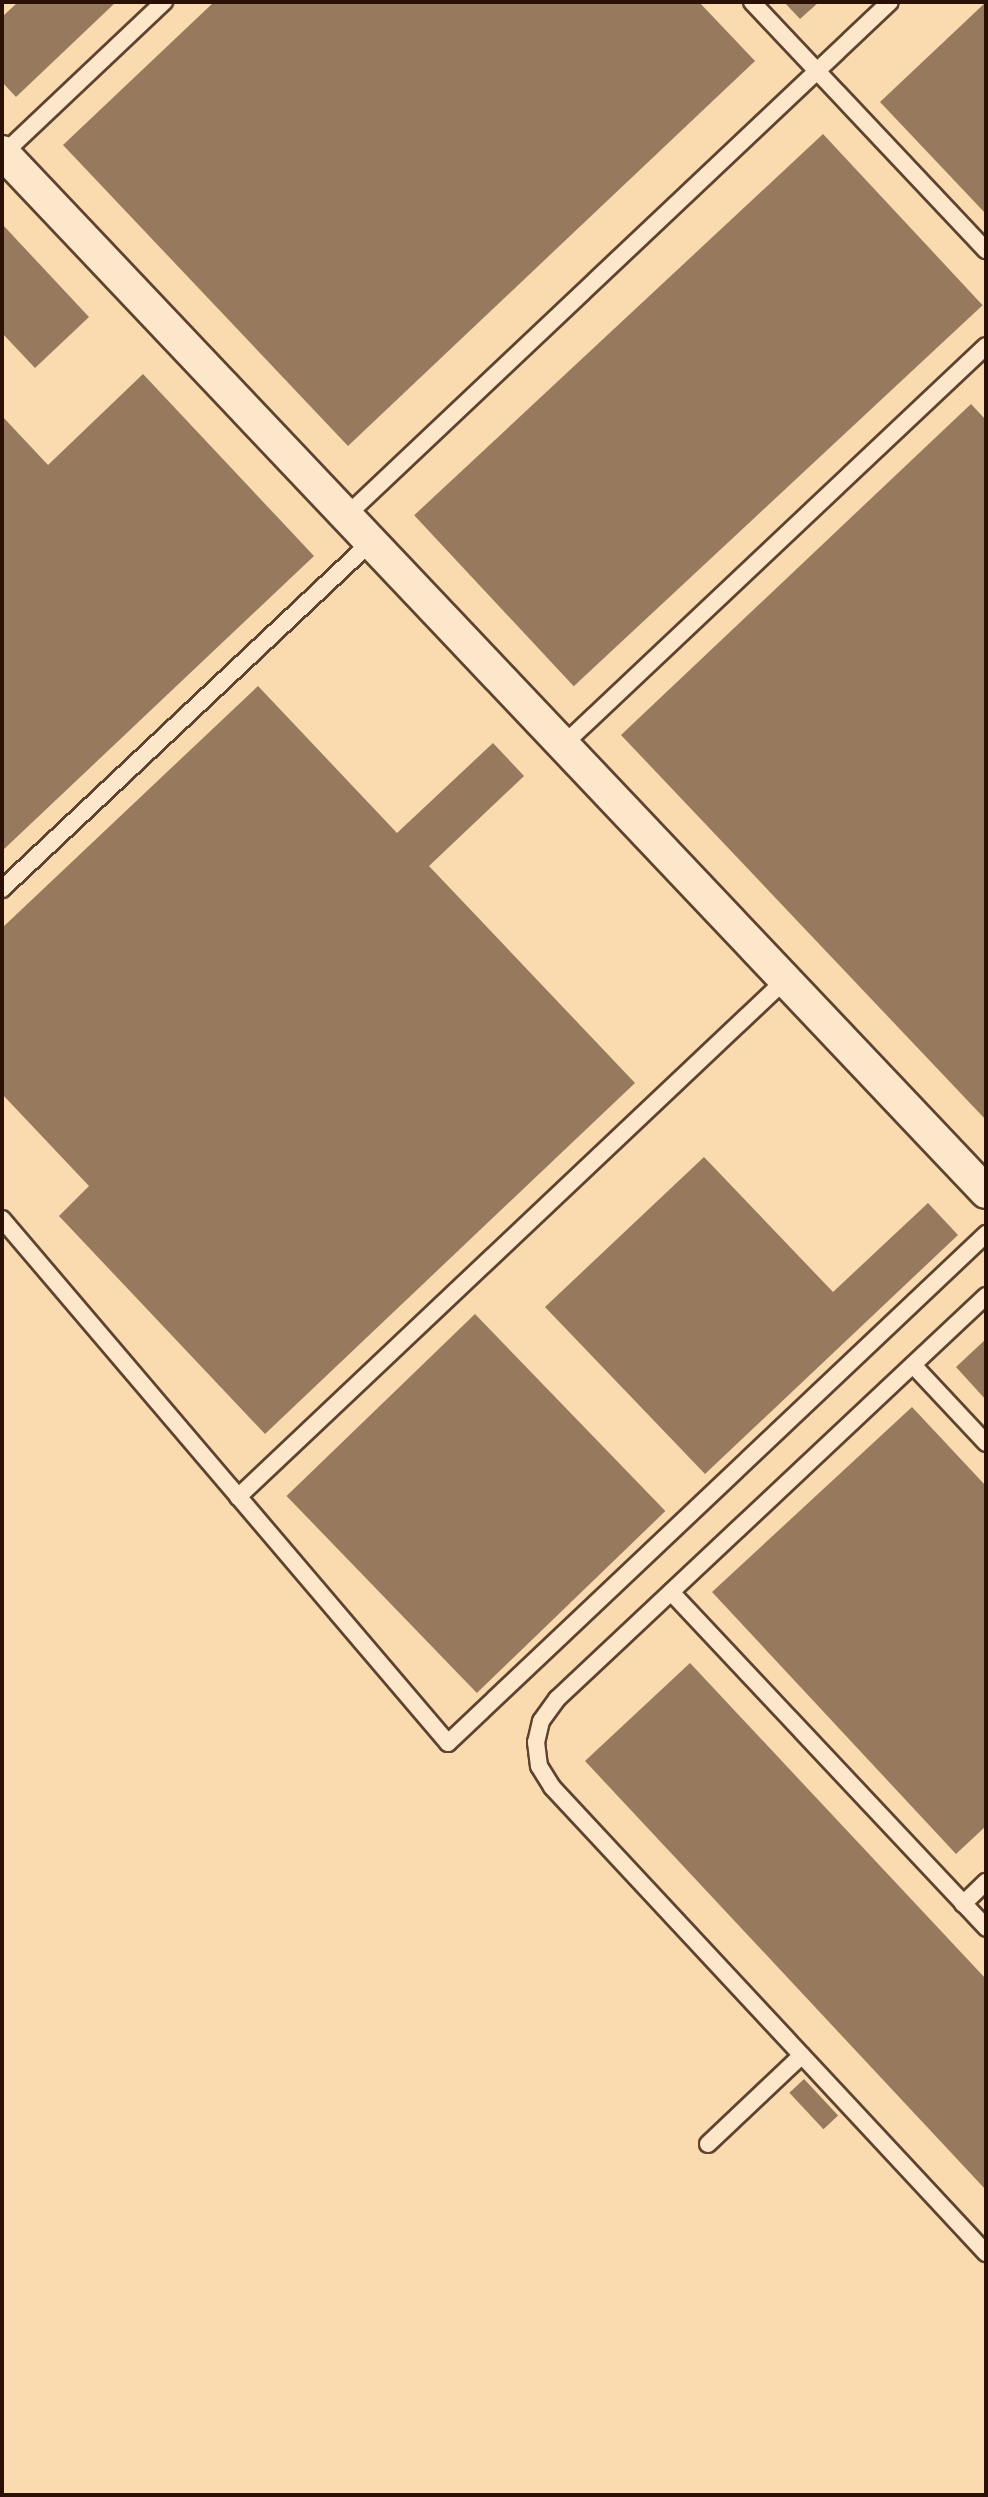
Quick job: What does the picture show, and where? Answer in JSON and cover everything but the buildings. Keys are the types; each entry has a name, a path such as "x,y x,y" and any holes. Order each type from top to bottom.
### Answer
{"street":[{"path":"2,154 986,1192"}],"lane":[{"path":"2,154 164,2"},
{"path":"752,2 986,250"},
{"path":"346,516 890,2"},
{"path":"563,746 986,346"},
{"path":"2,889 371,542"},
{"path":"238,1497 785,980"},
{"path":"2,1219 448,1743 986,1234"},
{"path":"986,1296 548,1709 536,1742 539,1766 552,1787 986,2253"},
{"path":"913,1365 986,1443"},
{"path":"671,1592 986,1928"},
{"path":"963,1904 986,1882"},
{"path":"708,2144 802,2055"}]}
